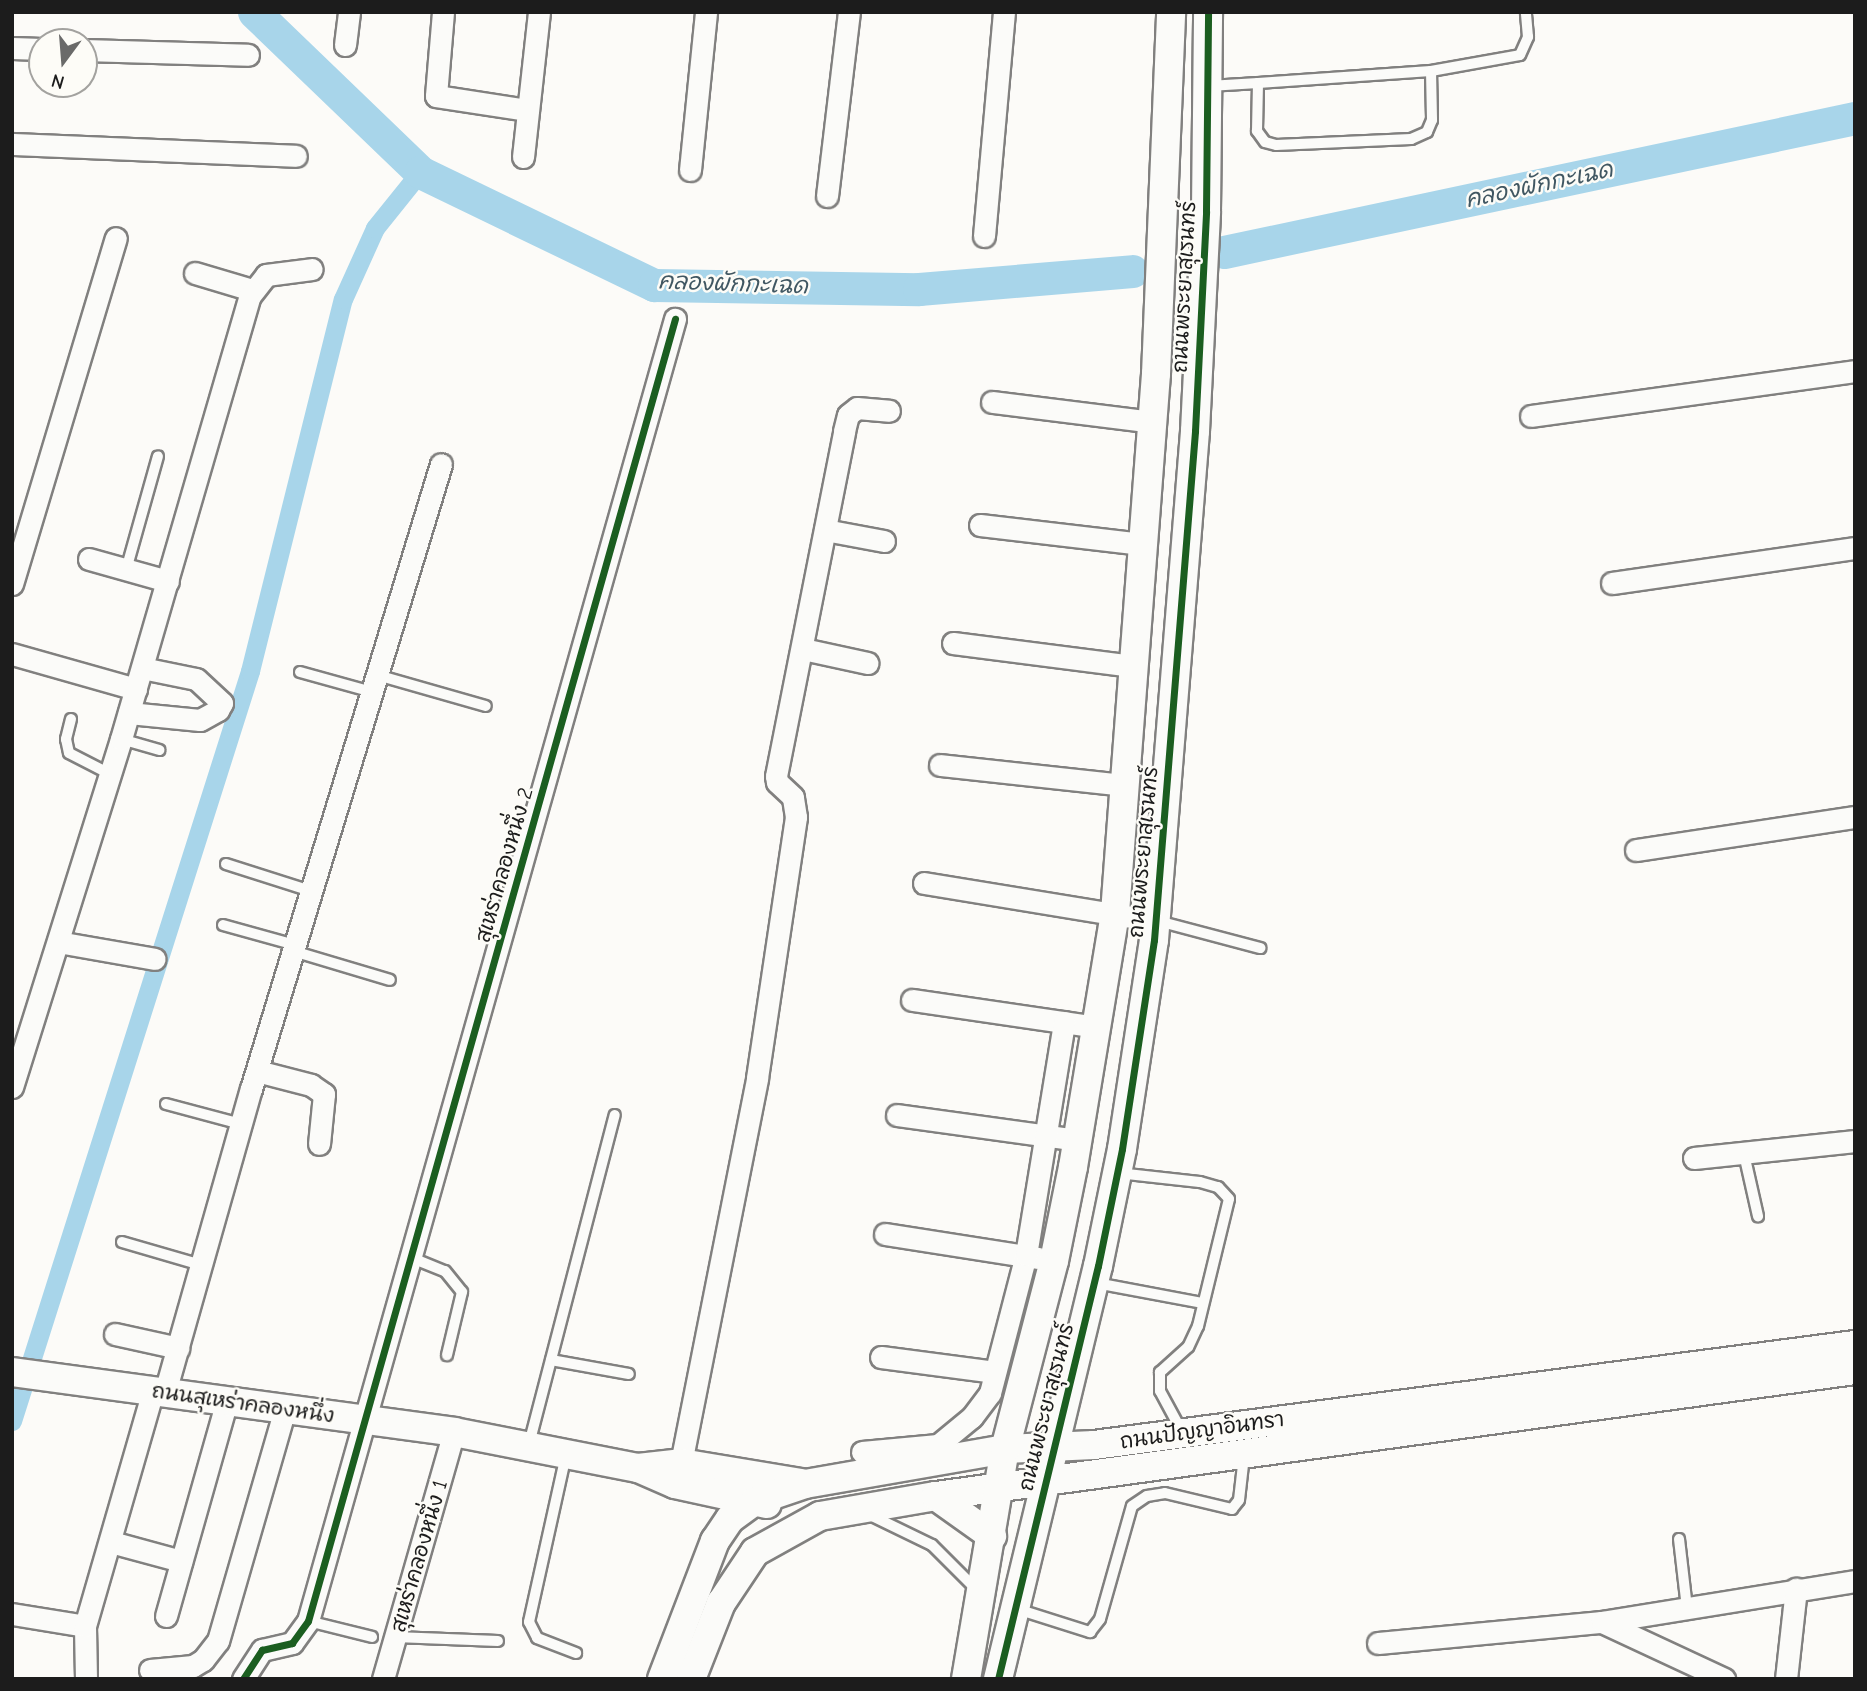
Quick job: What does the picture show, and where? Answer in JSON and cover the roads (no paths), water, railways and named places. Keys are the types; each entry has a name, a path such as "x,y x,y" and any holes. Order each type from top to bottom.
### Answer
{"street":[{"path":"345,45 349,12"},
{"path":"443,12 436,96 528,110"},
{"path":"523,157 539,12"},
{"path":"690,170 706,12"},
{"path":"827,196 849,12"},
{"path":"984,236 1004,12"},
{"name":"ถนนพระยาสุเรนทร์","path":"966,1679 992,1536 1004,1449 1054,1261 1115,913 1152,422 1171,12"},
{"name":"ถนนพระยาสุเรนทร์","path":"998,1679 1032,1530 1068,1395 1118,1173 1156,921 1195,431 1209,86 1208,12"},
{"path":"98,50 247,55"},
{"path":"12,144 296,156"},
{"path":"12,584 21,526 116,238"},
{"path":"12,1087 129,713 253,290 266,275 312,269"},
{"path":"195,274 253,290"},
{"name":"สุเหร่าคลองหนึ่ง 2","path":"308,1621 367,1420 675,319"},
{"path":"1531,416 1855,370"},
{"path":"992,402 1152,422"},
{"path":"715,1541 710,1521 678,1474 757,1078 796,830 796,805 776,776 848,415 864,407 889,411"},
{"path":"86,1679 85,1626 159,1391 178,1348 241,1124 441,464"},
{"path":"980,525 1142,544"},
{"path":"825,530 884,541"},
{"path":"1612,583 1855,548"},
{"path":"89,559 168,581"},
{"path":"953,643 1133,666"},
{"path":"803,649 867,663"},
{"path":"12,654 135,690"},
{"path":"129,713 200,720 218,710 222,703 196,679 142,668"},
{"path":"940,765 1124,785"},
{"path":"1636,850 1855,817"},
{"path":"924,883 1156,921"},
{"path":"58,942 155,959"},
{"path":"912,1000 1096,1027"},
{"path":"862,1452 938,1445 982,1408 995,1372 1026,1255 1064,1022"},
{"path":"257,1071 311,1085 324,1094 319,1144"},
{"path":"897,1115 1046,1138 1077,1139"},
{"path":"1694,1158 1855,1141"},
{"path":"885,1234 1054,1261"},
{"path":"115,1334 178,1348"},
{"name":"ถนนปัญญาอินทรา","path":"662,1679 715,1541 730,1519 755,1501 812,1483 1004,1449 1094,1444 1855,1345"},
{"path":"881,1357 995,1372"},
{"name":"ถนนปัญญาอินทรา","path":"691,1679 721,1603 755,1552 820,1516 936,1496 1087,1478 1855,1370"},
{"name":"ถนนสุเหร่าคลองหนึ่ง","path":"12,1372 454,1432 678,1474 812,1483"},
{"path":"1068,1395 1077,1422 1094,1444"},
{"path":"166,1616 227,1401"},
{"path":"150,1670 193,1666 203,1660 218,1641 285,1409"},
{"name":"สุเหร่าคลองหนึ่ง 1","path":"383,1679 454,1432"},
{"name":"ถนนสุเหร่าคลองหนึ่ง","path":"678,1474 755,1501 820,1516"},
{"path":"1032,1530 1062,1495 1087,1478"},
{"path":"812,1483 824,1505 820,1516"},
{"path":"936,1496 992,1536"},
{"path":"111,1542 181,1561"},
{"path":"1378,1643 1602,1622 1855,1581"},
{"path":"1786,1679 1796,1589"},
{"path":"12,1614 85,1626"},
{"path":"243,1679 262,1650 292,1643 308,1621"},
{"path":"1602,1622 1724,1679"}],"lane":[{"path":"1209,86 1431,71 1520,55 1528,37 1526,12"},
{"path":"1258,83 1257,131 1265,142 1276,145 1411,139 1427,132 1432,120 1431,71"},
{"path":"126,569 158,456"},
{"path":"300,672 486,706"},
{"path":"71,719 65,739 69,753 110,774"},
{"path":"121,739 159,750"},
{"path":"226,864 311,891"},
{"path":"1156,921 1261,948"},
{"path":"223,925 390,980"},
{"path":"166,1104 241,1124"},
{"path":"528,1447 615,1115"},
{"path":"1744,1154 1758,1216"},
{"path":"1118,1173 1200,1182 1227,1192 1228,1204 1203,1303 1188,1347 1160,1372 1160,1391 1183,1433"},
{"path":"122,1242 201,1265"},
{"path":"412,1258 445,1271 462,1292 447,1355"},
{"path":"1094,1283 1203,1303"},
{"path":"551,1360 629,1374"},
{"path":"566,1455 529,1622 537,1638 576,1653"},
{"path":"1015,1608 1090,1632 1100,1619 1132,1506 1147,1496 1165,1493 1232,1509 1239,1500 1244,1455"},
{"path":"858,1510 932,1545 981,1594"},
{"path":"1679,1539 1687,1608"},
{"path":"308,1621 372,1637"},
{"path":"395,1637 498,1641"}],"waterway":[{"name":"คลองผักกะเฉด","path":"254,12 420,172 654,285 919,289 1132,271"},
{"name":"คลองผักกะเฉด","path":"1224,252 1855,118"},
{"path":"12,1421 250,671 343,299 375,228 420,172"}]}
